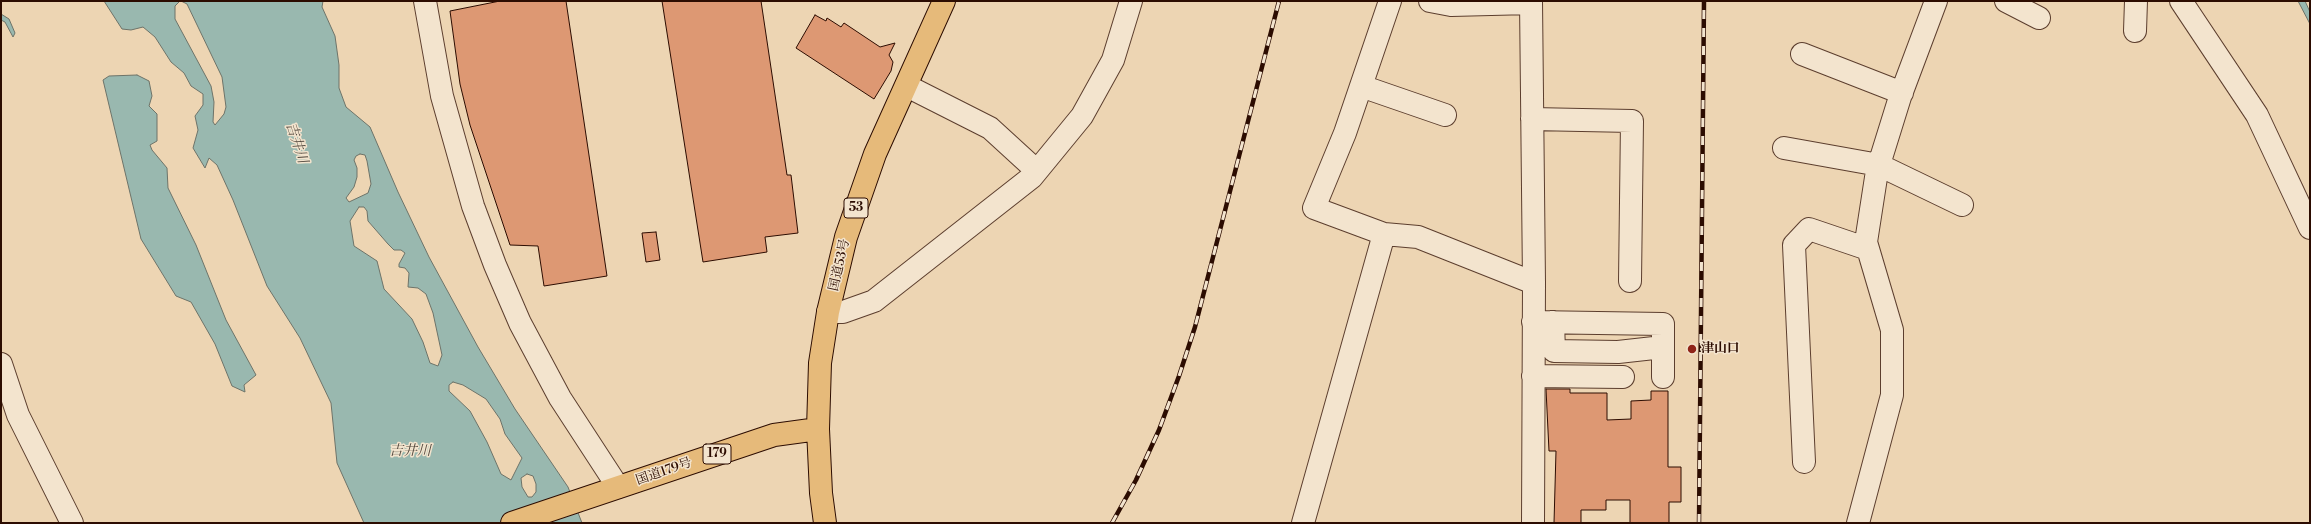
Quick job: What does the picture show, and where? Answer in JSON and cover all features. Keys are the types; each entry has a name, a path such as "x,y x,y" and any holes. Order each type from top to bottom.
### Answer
{"highway":[{"name":"国道53号","path":"826,523 821,493 818,429 820,363 828,312 848,230 875,154 907,86 944,1"},
{"name":"国道179号","path":"512,523 774,435 818,429"}],"street":[{"path":"425,1 442,96 473,206 495,265 520,323 560,398 618,487"},
{"path":"828,312 843,312 874,301 1026,182 1037,171 1082,116 1109,66 1131,1"},
{"path":"1390,1 1345,133 1314,208 1384,234 1418,237 1534,283"},
{"path":"1430,1 1451,5 1531,2 1534,283 1543,322 1554,350 1618,352 1663,347"},
{"path":"1858,523 1892,395 1892,330 1866,242 1879,165 1902,93 1936,1"},
{"path":"2006,1 2040,18"},
{"path":"2135,31 2136,1"},
{"path":"2181,1 2257,115 2310,228"},
{"path":"1802,54 1902,93"},
{"path":"907,86 990,128 1037,171"},
{"path":"1361,86 1444,115"},
{"path":"1532,119 1632,121 1630,281"},
{"path":"1784,148 1879,165 1962,205"},
{"path":"1804,462 1794,245 1809,229 1868,249"},
{"path":"1303,523 1384,234"},
{"path":"1543,322 1663,324 1663,377"},
{"path":"1533,523 1533,376 1543,322"},
{"path":"1,364 18,415 72,523"},
{"path":"1533,376 1622,377"}],"water":[{"name":"吉井川","path":"104,1 180,1 175,6 175,19 211,86 214,102 213,122 215,125 224,114 226,107 222,77 187,4 181,1 323,1 322,7 335,36 339,65 339,88 346,107 370,127 398,192 429,257 478,347 515,409 568,487 582,523 364,523 337,463 331,403 300,338 267,286 233,200 217,165 209,158 205,168 193,148 198,130 195,116 203,105 203,94 191,86 184,73 171,62 155,37 143,27 131,30 122,29","holes":["360,154 365,155 371,184 368,193 349,202 346,198 354,187 357,177 357,168 354,160 356,156","359,207 364,207 367,211 368,221 388,244 394,250 401,250 405,253 399,267 405,268 409,273 408,287 418,288 426,294 433,313 442,355 438,366 430,363 423,342 412,319 384,289 377,261 354,246 350,221","453,382 463,385 486,399 500,419 505,434 522,458 511,480 501,474 487,442 470,411 449,391 449,385","527,474 533,476 536,484 536,492 532,497 528,497 522,487 521,478"]},
{"path":"2298,1 2305,1 2310,12 2310,24"},
{"path":"1,14 9,19 15,33 13,37 5,22 1,20"},
{"path":"137,75 149,81 152,96 149,106 157,114 157,141 150,145 152,150 167,168 168,188 196,245 226,320 256,375 244,385 245,392 232,386 215,344 191,302 176,296 141,239 103,80 109,76"}],"building":[{"path":"500,1 566,1 607,276 544,286 538,246 510,245 470,125 460,84 450,11"},
{"path":"662,1 761,1 787,175 791,175 798,233 765,237 767,252 703,262"},
{"path":"815,15 826,21 827,18 841,27 844,23 880,47 895,43 889,55 893,62 891,71 874,99 796,48"},
{"path":"656,232 660,260 646,262 642,233"},
{"path":"1546,389 1570,389 1570,393 1607,393 1607,420 1631,419 1631,401 1651,400 1651,391 1668,391 1668,467 1681,467 1681,502 1669,502 1669,523 1630,523 1630,500 1606,500 1606,510 1581,510 1581,523 1554,523 1556,451 1549,451"}],"railway":[{"path":"1112,523 1136,480 1159,430 1195,327 1279,1"},
{"path":"1699,523 1704,1"}],"place":[{"name":"津山口","path":"1692,349"}]}
